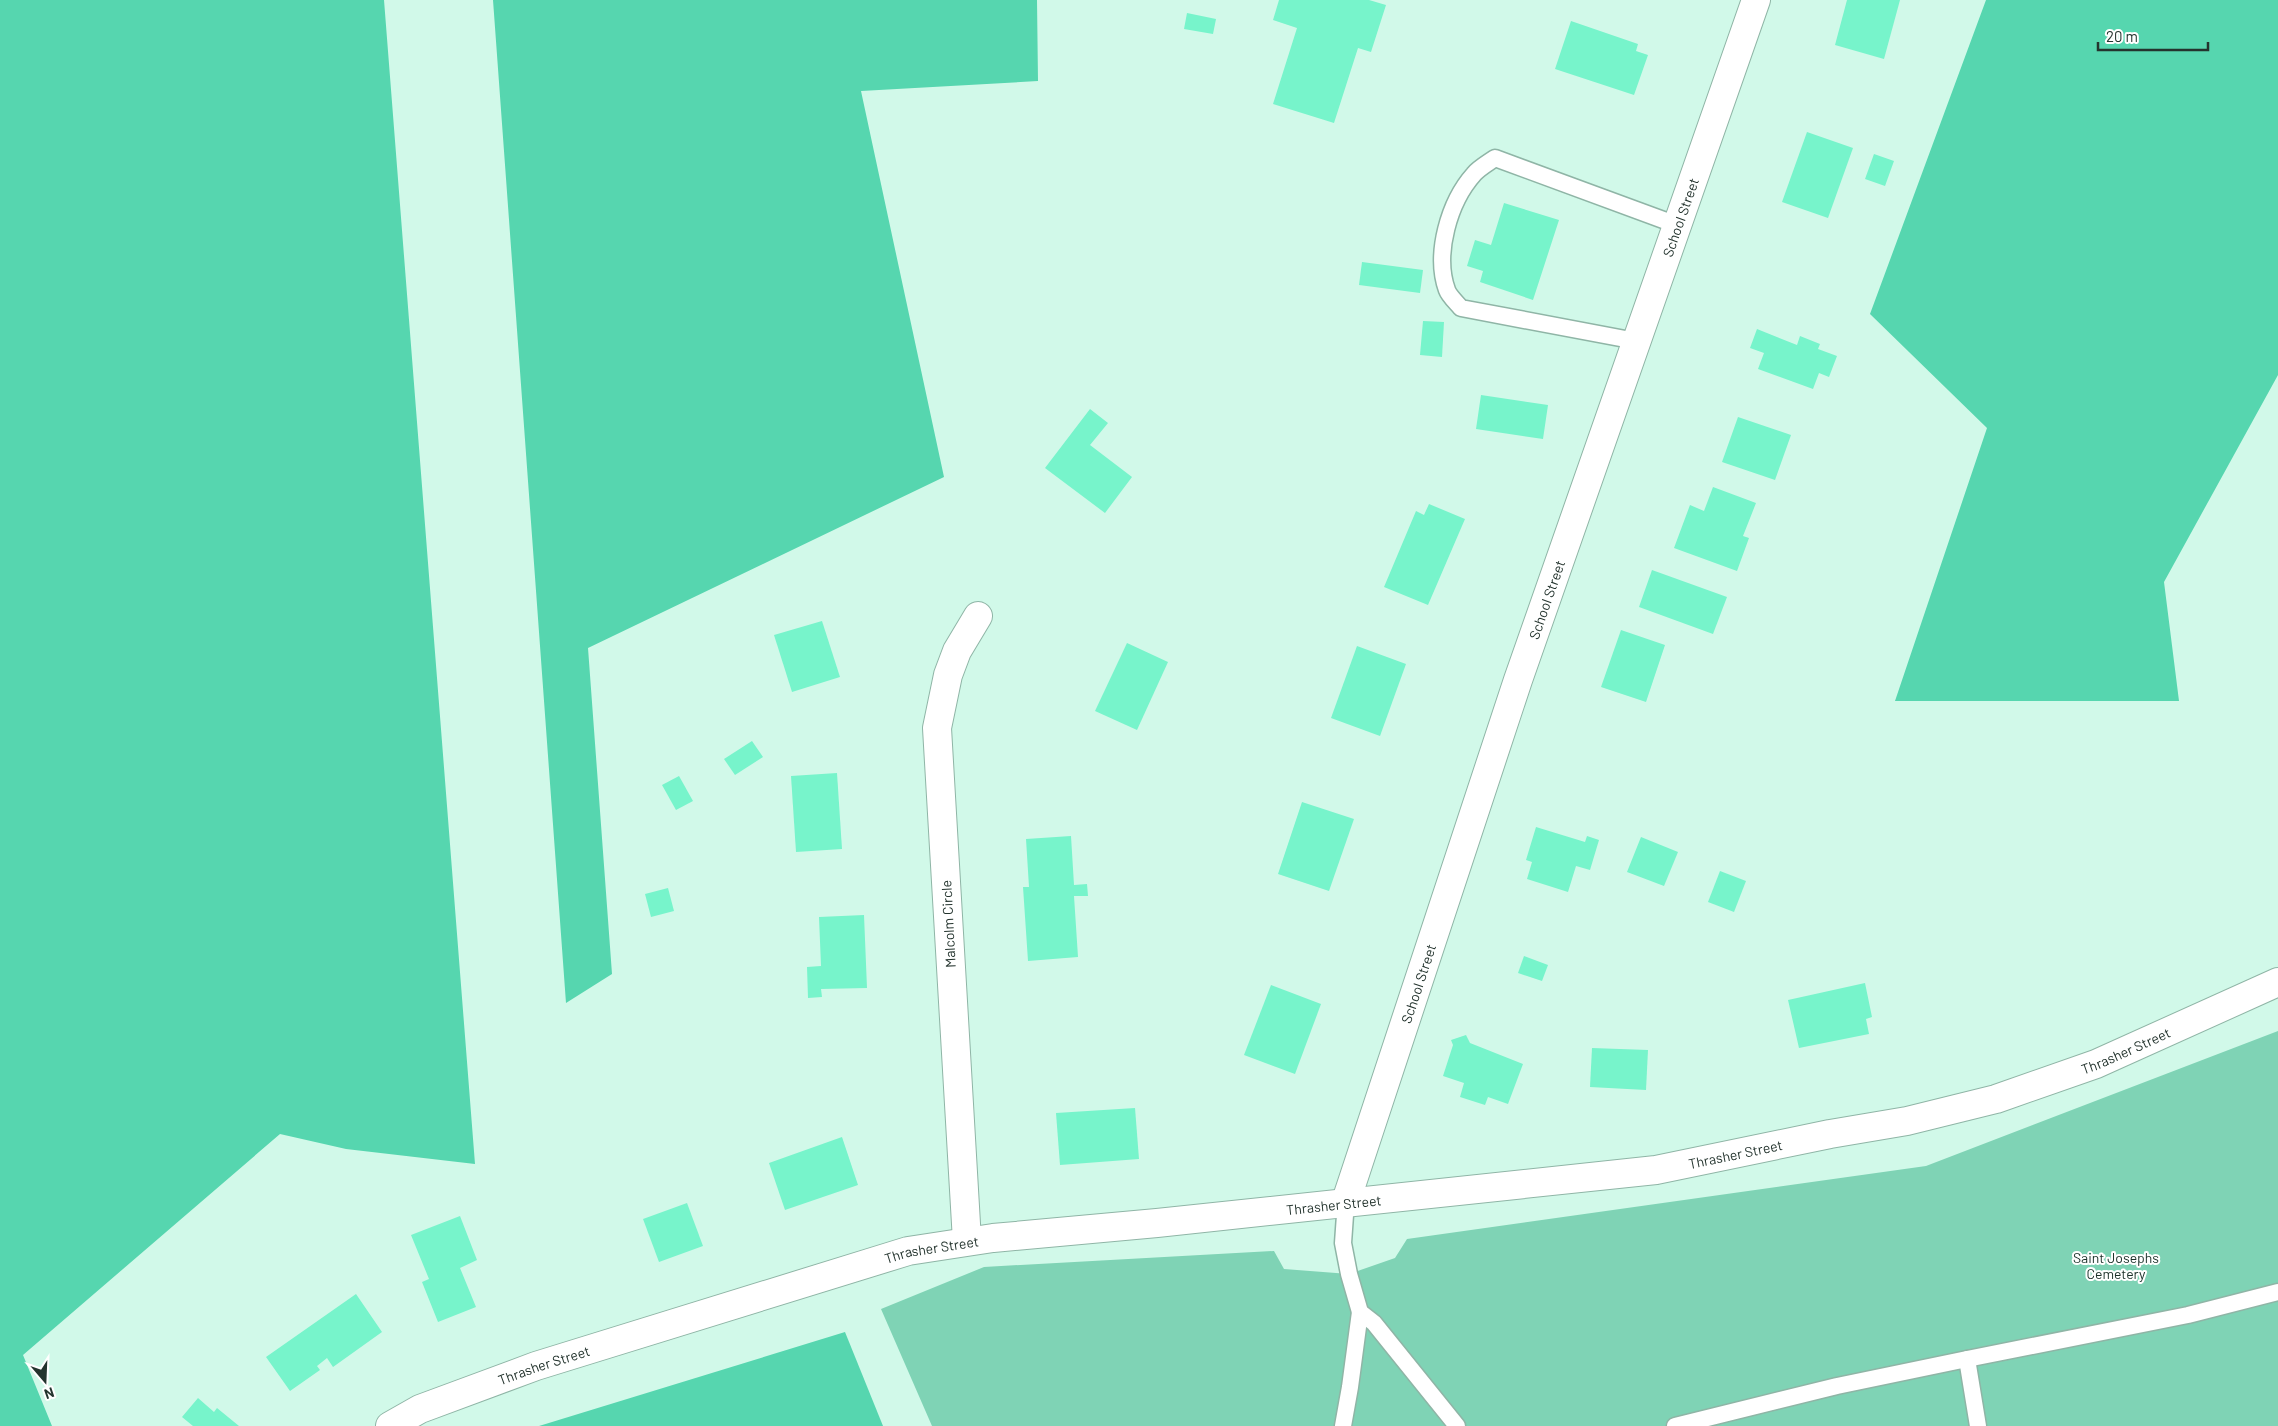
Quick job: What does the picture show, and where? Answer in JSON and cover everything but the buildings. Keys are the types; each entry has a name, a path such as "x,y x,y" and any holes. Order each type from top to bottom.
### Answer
{"street":[{"name":"School Street","path":"1346,1202 1518,680 1756,0"},
{"name":"Malcolm Circle","path":"967,1241 936,728 948,675 957,651 978,616"},
{"name":"Thrasher Street","path":"390,1426 420,1409 536,1366 908,1251 967,1241 1157,1224 1346,1202 1656,1170 1945,1113 1996,1099 2096,1064 2278,982"}],"lane":[{"path":"1636,341 1461,308 1448,292 1442,268 1443,238 1456,202 1474,174 1495,158 1677,226"},
{"path":"1343,1426 1360,1312 1343,1242 1346,1202"},
{"path":"1675,1426 1837,1386 2188,1315 2278,1292"},
{"path":"1360,1312 1374,1323 1457,1426"},
{"path":"1968,1359 1978,1426"}],"green space":[{"path":"0,0 384,0 475,1164 346,1149 280,1134 23,1355 52,1426 0,1426"},
{"path":"493,0 1037,0 1038,81 861,91 944,477 588,648 612,974 566,1003"},
{"path":"1986,0 2278,0 2278,375 2164,582 2179,701 1895,701 1987,428 1870,314"},
{"name":"Saint Josephs Cemetery","path":"2278,1031 2278,1426 932,1426 881,1309 984,1267 1274,1251 1284,1269 1349,1274 1395,1258 1407,1239 1926,1166"},
{"path":"845,1332 883,1426 539,1426"}]}
